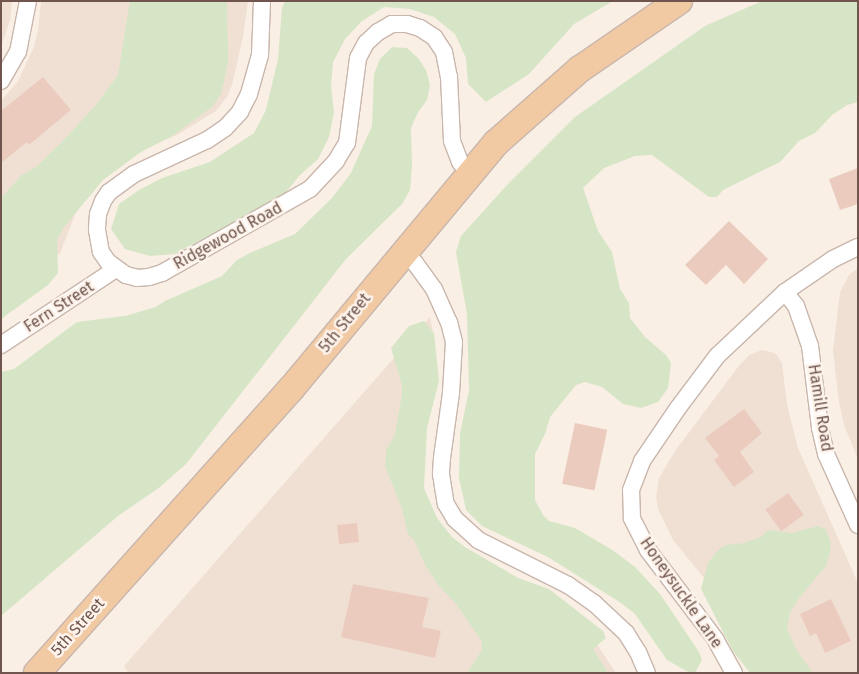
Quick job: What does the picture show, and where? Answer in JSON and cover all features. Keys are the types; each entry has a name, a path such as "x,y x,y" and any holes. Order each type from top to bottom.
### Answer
{"main road":[{"name":"5th Street","path":"37,673 285,396 403,252 496,143 553,91 610,46 679,1"}],"street":[{"path":"1,80 18,52 28,1"},
{"path":"116,269 108,262 98,240 98,214 103,201 119,183 207,140 225,128 240,112 249,94 260,55 262,1"},
{"name":"Ridgewood Road","path":"116,269 126,275 137,278 162,273 280,208 324,176 336,162 347,143 358,58 366,43 378,32 392,24 406,24 420,28 434,37 444,52 449,77 452,141 460,162 469,174"},
{"name":"Honeysuckle Lane","path":"734,673 716,640 643,542 632,518 632,490 642,461 698,379 738,334 785,292 833,259 858,247"},
{"path":"403,252 415,263 434,289 449,322 454,342 453,377 441,474 446,504 455,519 478,540 568,585 594,603 626,633 638,652 647,673"},
{"name":"Fern Street","path":"1,345 116,269"},
{"name":"Hamill Road","path":"785,292 796,306 810,346 820,428 826,454 858,525"}],"shaded area":[{"path":"1,1 12,1 10,20 1,46"},
{"path":"41,1 248,1 243,37 232,85 227,97 216,111 177,135 127,156 82,197 60,253 1,298 1,101 18,81 33,49 38,31"},
{"path":"858,268 858,459 844,425 839,402 833,351 840,292 849,275"},
{"path":"430,317 435,342 418,484 439,532 594,640 616,673 128,673 124,666"},
{"path":"762,350 775,353 782,363 787,405 798,448 858,583 858,673 764,673 714,590 673,540 658,509 656,498 659,478 675,451 738,367 749,355"}],"green space":[{"path":"130,1 227,1 228,63 221,94 212,107 174,135 141,152 103,180 64,227 57,240 58,273 48,285 1,319 1,198 22,175 36,167 62,142 95,106 118,75"},
{"path":"285,1 613,1 574,24 529,74 486,102 468,84 466,58 455,34 434,17 410,9 384,7 362,21 345,39 333,62 331,86 334,112 329,137 318,159 299,176 284,195 175,254 150,256 125,249 111,229 119,204 139,190 162,178 210,162 254,133 266,110 278,59 282,8"},
{"path":"762,1 858,1 858,102 847,105 832,115 815,133 799,141 780,162 723,190 717,197 709,197 652,155 635,156 604,168 583,188 598,231 612,252 620,289 629,303 630,318 645,337 666,355 671,363 668,388 658,402 641,408 623,404 602,387 585,382 576,385 550,417 545,434 535,454 535,500 543,515 549,521 575,528 614,551 635,567 660,594 699,652 702,660 695,673 690,673 667,660 635,614 621,603 548,557 482,526 466,510 459,478 460,434 469,390 467,314 456,252 461,236 507,185 575,117 705,26"},
{"path":"392,47 407,48 418,58 426,70 430,85 427,100 418,112 411,128 412,166 410,190 402,204 346,259 186,464 160,487 118,516 1,616 1,372 14,369 77,322 125,316 156,307 165,301 222,276 237,260 250,253 295,234 332,198 351,173 372,126 374,74 380,59"},
{"path":"424,321 434,333 439,381 427,428 424,488 437,518 452,537 465,547 518,578 549,589 603,631 606,638 593,649 608,673 467,673 482,650 481,640 456,604 438,585 425,565 414,540 408,534 402,509 385,466 386,450 395,435 402,394 402,386 391,348 409,326"},
{"path":"818,526 826,529 831,544 826,566 799,598 790,613 787,628 797,651 813,673 750,673 733,651 701,589 708,563 718,550 726,545 744,543 761,537 768,530 792,533"}],"building":[{"path":"43,77 71,110 29,145 27,142 1,163 1,111"},
{"path":"858,168 858,204 840,210 829,179"},
{"path":"729,221 768,259 744,284 726,265 706,285 685,265"},
{"path":"744,409 762,433 740,452 754,472 734,487 714,460 719,456 705,438"},
{"path":"575,423 607,430 594,491 562,484"},
{"path":"788,493 804,515 781,531 765,509"},
{"path":"357,523 359,542 339,544 337,525"},
{"path":"353,584 429,598 422,627 441,631 435,658 341,637"},
{"path":"831,599 851,641 825,653 816,633 810,636 800,614"}]}
